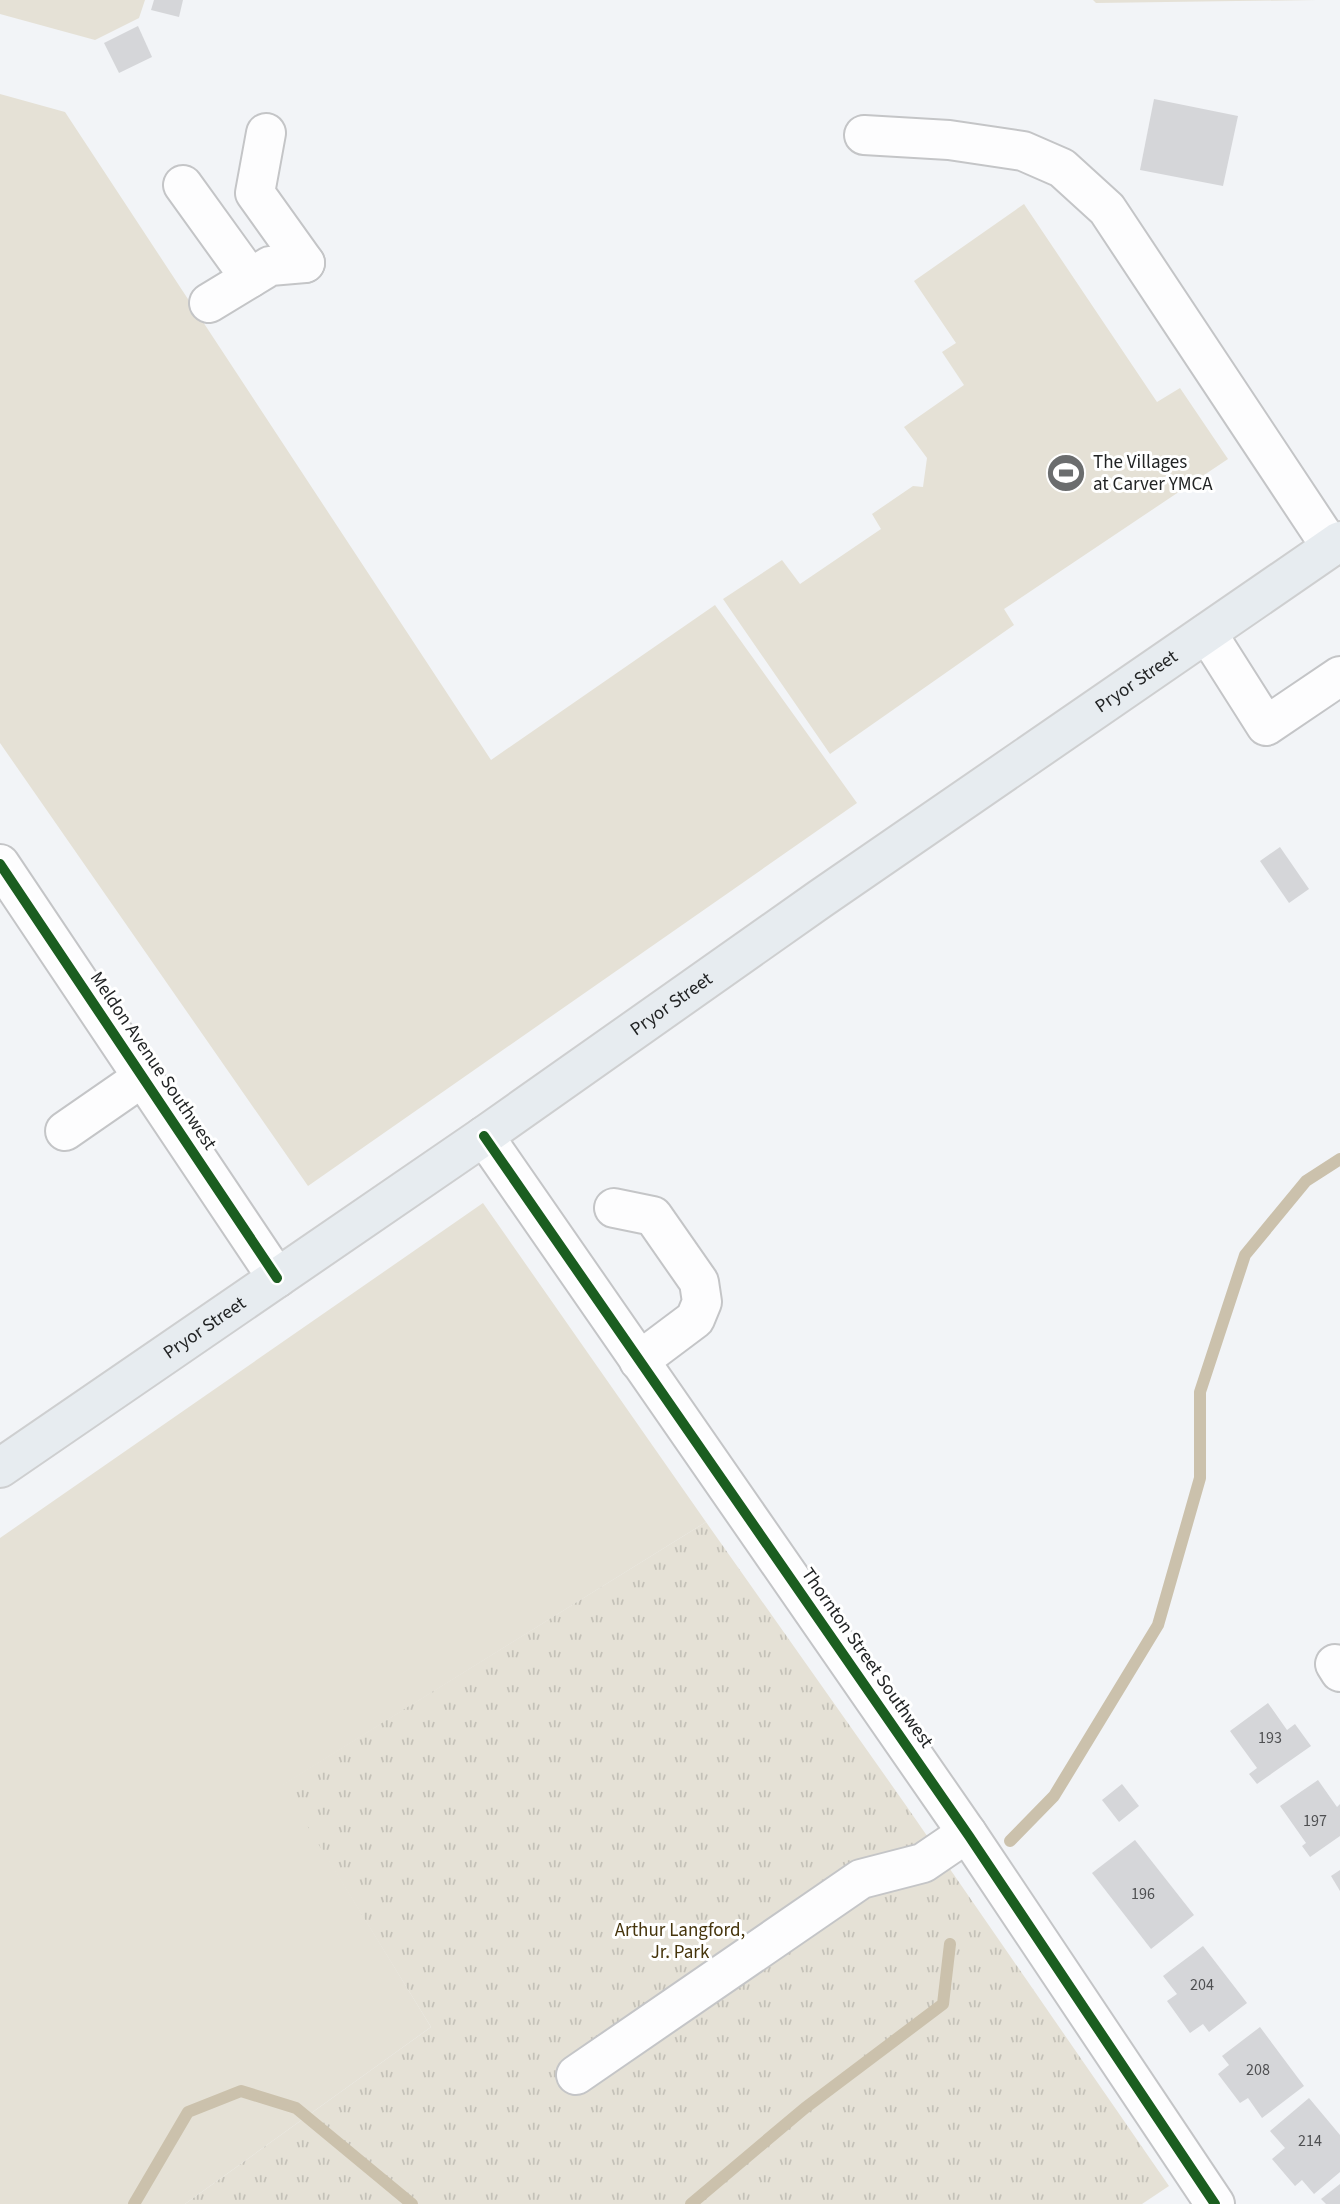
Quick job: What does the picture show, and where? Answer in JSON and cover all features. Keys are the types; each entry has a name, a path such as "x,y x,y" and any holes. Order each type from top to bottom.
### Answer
{"main road":[{"name":"Pryor Street","path":"0,1468 484,1136 820,899 1335,544"}],"street":[{"path":"209,303 270,266 305,263 255,193 266,133"},
{"path":"864,135 949,140 1011,150 1023,152 1062,168 1107,209 1335,544"},
{"path":"183,185 250,278"},
{"path":"1208,632 1266,726 1340,676"},
{"name":"Meldon Avenue Southwest","path":"4,877 143,1077 277,1278"},
{"path":"65,1131 143,1077"},
{"name":"Thornton Street Southwest","path":"484,1136 967,1833 1215,2204"},
{"path":"614,1208 653,1216 699,1282 702,1302 695,1319 639,1361"},
{"path":"576,2075 861,1879 923,1863 967,1833"}],"green space":[{"path":"0,0 145,0 139,18 95,40 0,14"},
{"path":"1093,0 1317,0 1096,3"},
{"path":"0,94 65,112 491,760 715,605 857,803 308,1186 0,743"},
{"name":"The Villages at Carver YMCA","path":"1024,204 1157,402 1180,388 1228,459 1004,609 1014,625 830,754 723,599 782,560 800,584 881,529 872,514 913,486 923,487 927,458 904,427 964,385 942,352 956,343 914,281"},
{"path":"483,1203 706,1522 283,1785 431,2027 185,2204 0,2204 0,1538"},
{"name":"Arthur Langford, Jr. Park","path":"706,1522 1169,2186 1142,2204 185,2204 431,2027 282,1785"}],"building":[{"path":"154,0 183,0 179,17 151,10"},
{"path":"138,26 152,57 119,73 104,43"},
{"path":"1154,99 1238,116 1223,186 1140,170"},
{"path":"1280,847 1309,889 1289,903 1260,861"},
{"path":"1268,1703 1287,1730 1295,1724 1311,1746 1257,1784 1249,1774 1257,1768 1230,1731"},
{"path":"1318,1780 1337,1807 1340,1804 1340,1836 1310,1857 1302,1846 1306,1843 1280,1806"},
{"path":"1122,1784 1139,1806 1119,1822 1102,1800"},
{"path":"1135,1840 1194,1915 1151,1949 1092,1873"},
{"path":"1340,1870 1340,1891 1331,1876"},
{"path":"1203,1946 1247,2003 1209,2032 1203,2024 1190,2033 1167,2001 1177,1994 1163,1976"},
{"path":"1260,2027 1304,2086 1262,2118 1248,2098 1240,2103 1218,2074 1229,2065 1222,2056"},
{"path":"1309,2098 1340,2135 1340,2172 1314,2194 1302,2180 1295,2186 1272,2159 1285,2148 1270,2131"},
{"path":"1340,2184 1340,2204 1326,2204 1321,2199"}],"waterway":[{"path":"1010,1841 1054,1796 1158,1625 1200,1478 1200,1392 1245,1255 1306,1181 1340,1159"},
{"path":"691,2204 805,2108 943,2004 950,1944"},
{"path":"134,2204 188,2112 241,2091 296,2108 412,2204"}],"cycle path":[{"path":"0,864 277,1278"},
{"path":"484,1136 969,1836 1215,2204"}],"place":[{"name":"The Villages at Carver YMCA","path":"1066,473"}]}
